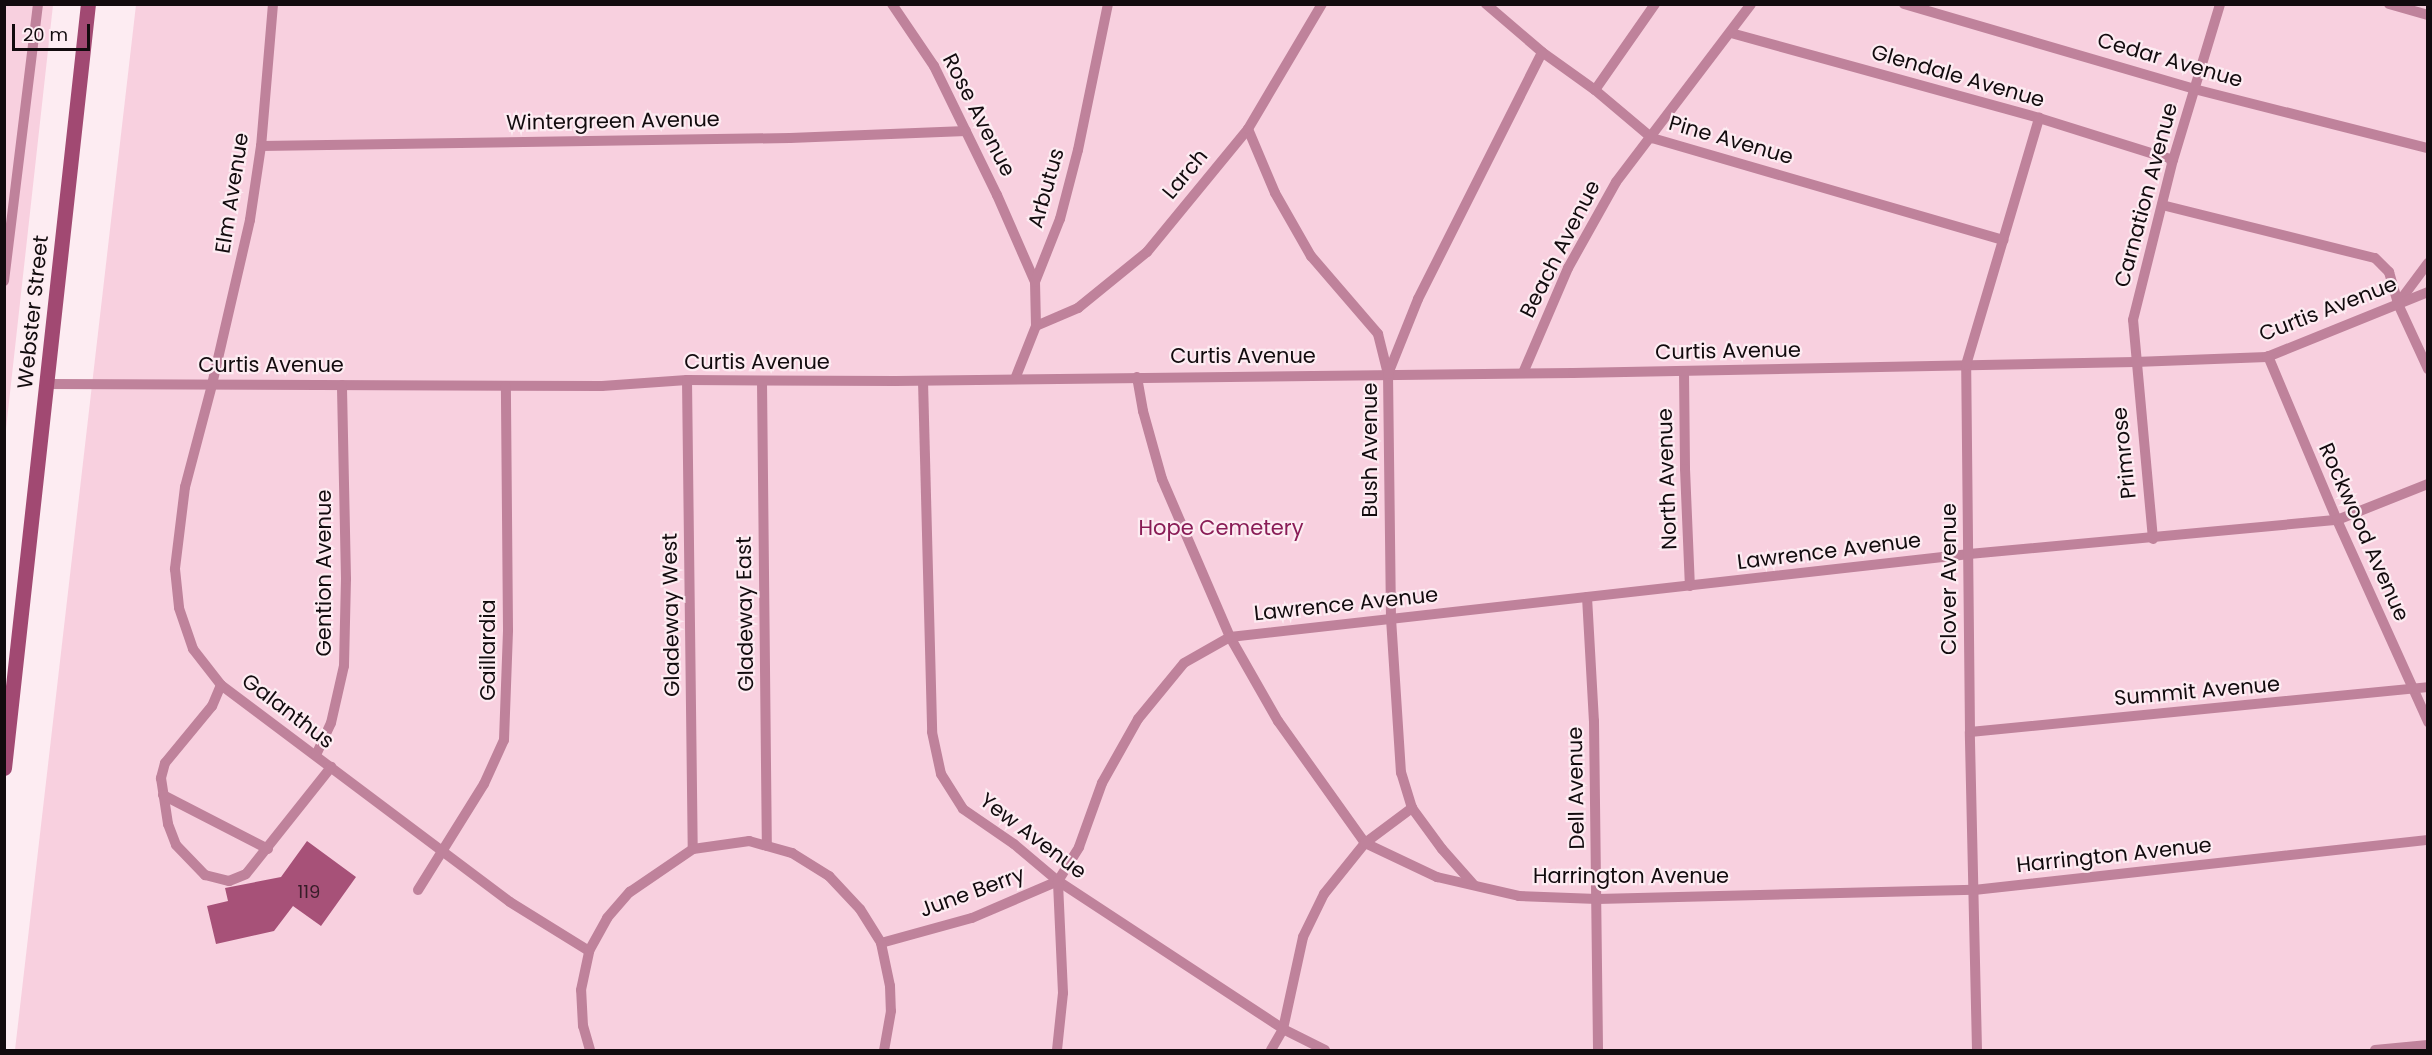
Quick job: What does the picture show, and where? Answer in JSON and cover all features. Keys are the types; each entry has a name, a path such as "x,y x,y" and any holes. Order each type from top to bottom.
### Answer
{"main road":[{"name":"Webster Street","path":"4,768 88,4"}],"lane":[{"path":"4,281 38,4"},
{"name":"Elm Avenue","path":"212,385 250,220 261,146 273,4"},
{"name":"Rose Avenue","path":"892,4 934,66 1035,282"},
{"name":"Arbutus","path":"1016,379 1036,326 1035,282 1060,219 1083,127 1108,4"},
{"name":"Larch","path":"1036,326 1078,308 1147,252 1248,129 1322,4"},
{"name":"Pine Avenue","path":"1486,4 1542,52 1595,90 1652,138 2003,240"},
{"path":"1595,90 1655,4"},
{"name":"Beach Avenue","path":"1523,374 1568,268 1616,182 1652,138 1751,4"},
{"name":"Cedar Avenue","path":"1904,4 2194,89 2427,148"},
{"name":"Carnation Avenue","path":"2135,362 2133,320 2173,160 2220,4"},
{"path":"2389,4 2427,15"},
{"name":"Glendale Avenue","path":"1731,33 2039,118 2173,160"},
{"name":"Bush Avenue","path":"1474,886 1442,849 1412,808 1401,773 1391,619 1388,374 1418,299 1542,52"},
{"name":"Clover Avenue","path":"1977,1050 1970,732 1970,554 1966,365 2039,118"},
{"path":"1248,129 1275,193 1311,256 1378,334 1388,374"},
{"name":"Wintergreen Avenue","path":"261,146 790,138 966,131"},
{"path":"2162,205 2375,258 2389,272 2398,304 2427,369"},
{"path":"2398,304 2427,263"},
{"name":"Curtis Avenue","path":"45,384 602,386 687,381 923,381 1137,376 1523,374 2135,362 2268,356 2427,291"},
{"name":"Rockwood Avenue","path":"2268,356 2337,520 2427,722"},
{"name":"Primrose","path":"2135,362 2153,539"},
{"name":"North Avenue","path":"1684,371 1690,586"},
{"name":"Harrington Avenue","path":"1137,376 1143,411 1162,479 1230,637 1278,721 1365,843 1437,877 1519,896 1597,899 1974,890 2427,840"},
{"name":"Gladeway West","path":"687,381 693,849"},
{"name":"Yew Avenue","path":"923,381 933,732 941,774 963,809 1014,844 1058,881 1283,1029 1325,1050"},
{"name":"Gladeway East","path":"762,382 767,846"},
{"name":"Galanthus","path":"212,385 185,487 175,569 179,608 193,649 221,685 442,853 510,902 589,951"},
{"name":"Gention Avenue","path":"316,755 331,723 344,666 346,579 342,385"},
{"name":"Gaillardia","path":"418,890 501,753 507,726 506,386"},
{"name":"Lawrence Avenue","path":"1230,637 1970,554 2153,539 2337,520 2427,484"},
{"name":"Dell Avenue","path":"1587,597 1594,722 1598,1050"},
{"name":"June Berry","path":"881,943 972,918 1058,881 1079,847 1102,783 1138,719 1184,663 1230,637"},
{"path":"221,685 212,706 165,763 161,778 168,824 176,845 192,864 211,878 229,881 237,879 253,868 331,767"},
{"name":"Summit Avenue","path":"1970,732 2427,687"},
{"path":"163,795 268,849"},
{"path":"1271,1050 1283,1029 1303,937 1324,894 1365,843 1412,808"},
{"path":"590,1050 583,1026 581,990 589,951 607,918 630,892 693,849 750,841 792,854 829,876 860,909 881,943 890,986 884,1050"},
{"path":"1057,1050 1063,993 1058,881"},
{"path":"2375,1050 2427,1045"}],"green space":[{"path":"5,5 53,5 5,438"},
{"name":"Hope Cemetery","path":"136,5 2427,5 2427,1050 15,1050"}],"building":[{"path":"307,841 356,877 321,926 293,906 274,931 216,944 207,906 228,901 225,888 281,877"}]}
